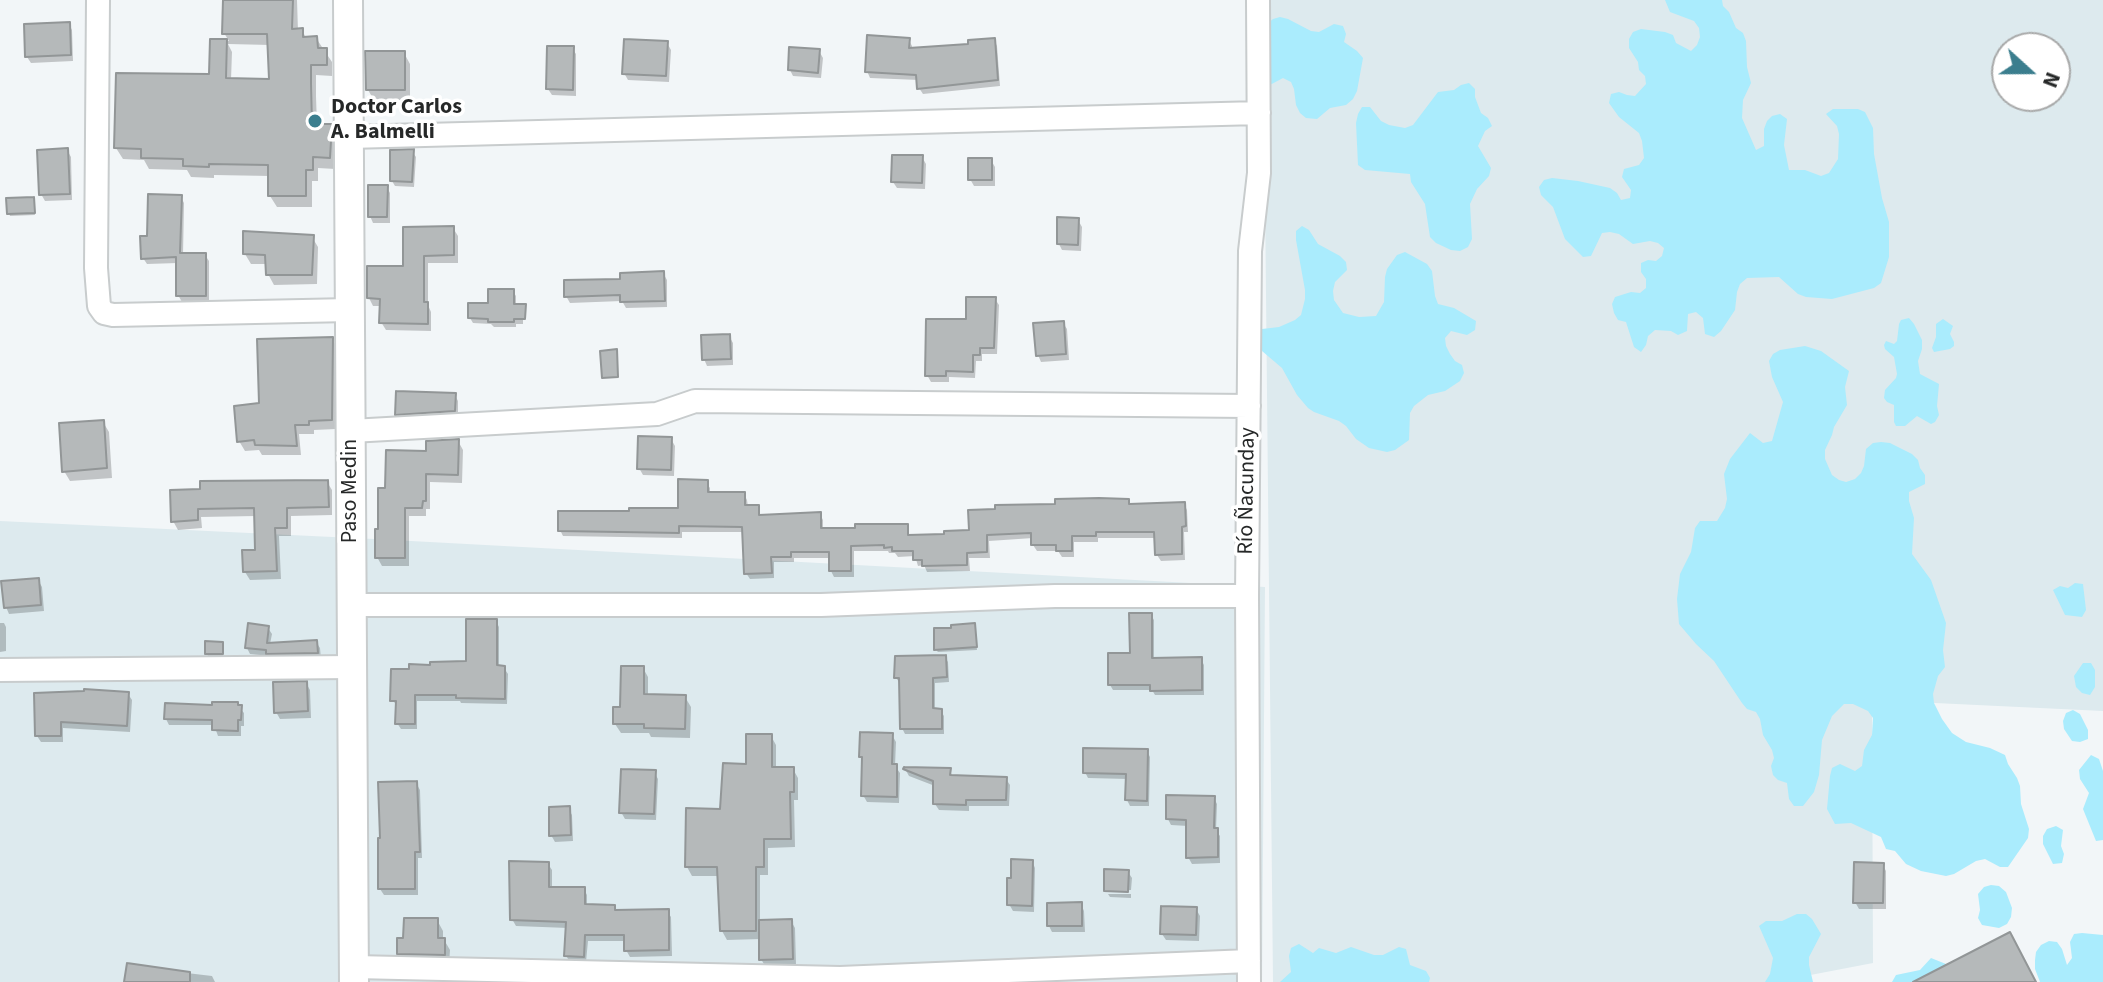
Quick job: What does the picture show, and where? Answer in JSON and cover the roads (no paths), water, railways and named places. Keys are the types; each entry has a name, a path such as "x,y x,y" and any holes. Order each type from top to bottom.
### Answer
{"street":[{"path":"98,0 96,268 99,306 104,313 350,310"},
{"name":"Paso Medin","path":"348,0 355,975"},
{"name":"Río Ñacunday","path":"1249,972 1247,596 1250,251 1259,173 1258,0"},
{"path":"349,137 1259,113"},
{"path":"351,431 657,414 695,401 1249,406"},
{"path":"352,605 821,605 1055,596 1247,596"},
{"path":"0,670 353,667"},
{"path":"355,975 840,980 1249,972"}],"place":[{"name":"Doctor Carlos A. Balmelli","path":"315,121"}]}
